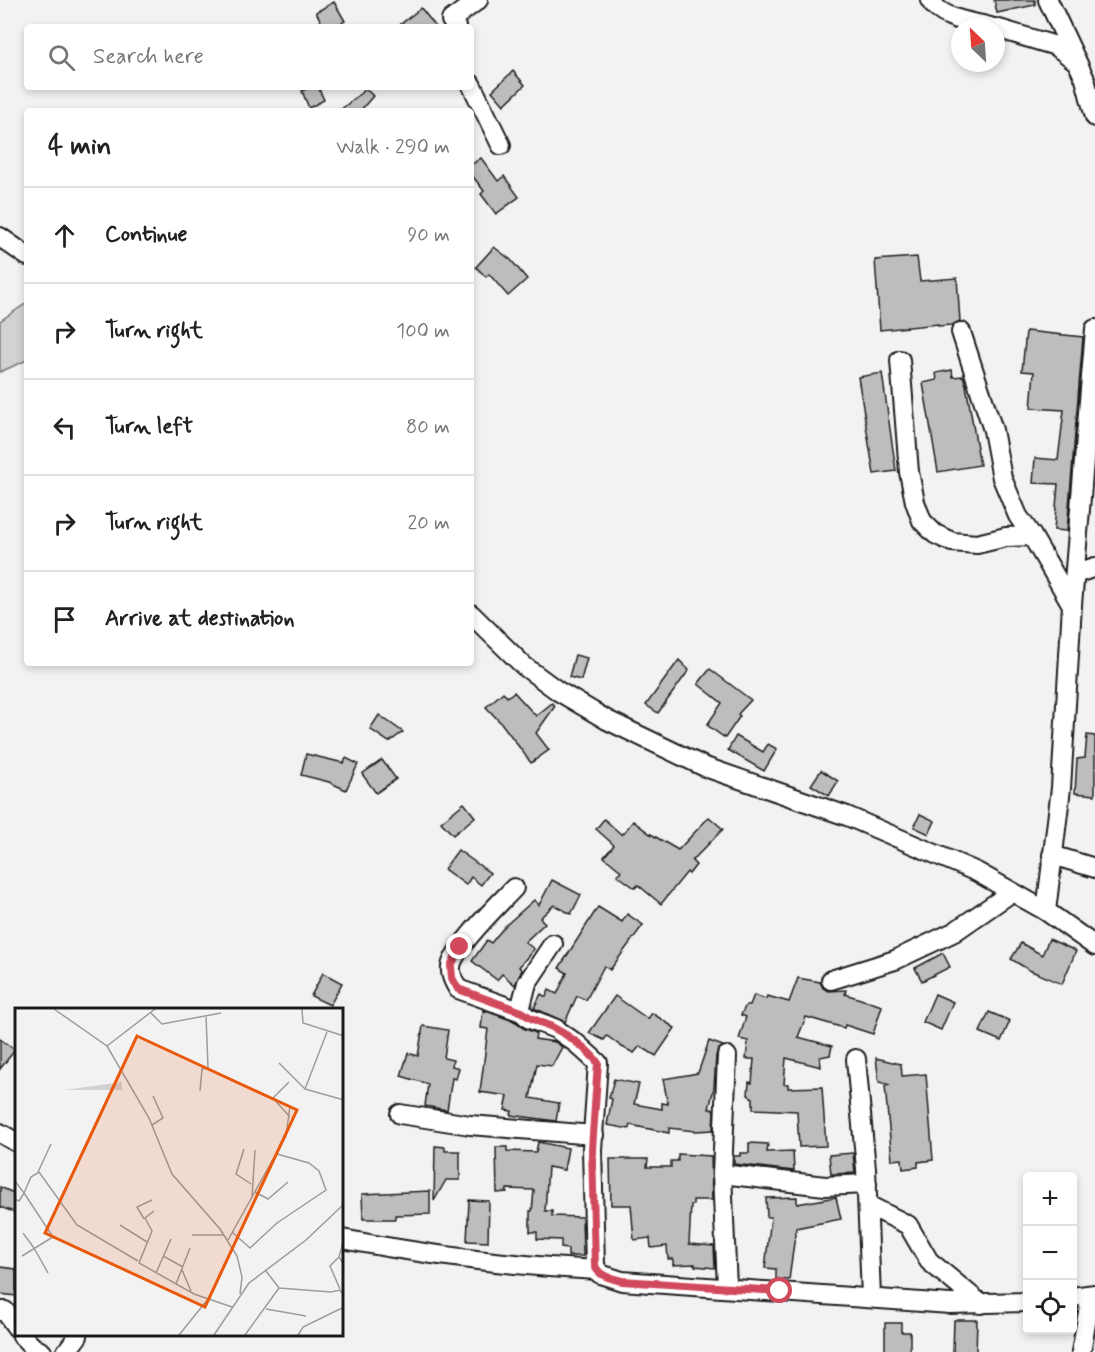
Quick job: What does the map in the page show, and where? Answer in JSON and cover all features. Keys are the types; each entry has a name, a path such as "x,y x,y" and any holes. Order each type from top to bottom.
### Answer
{"street":[{"path":"454,24 451,20 478,0"},
{"path":"930,0 934,8 957,18"},
{"path":"1048,0 1068,38 1085,79 1095,117"},
{"path":"1005,31 1056,46 1077,62"},
{"path":"474,90 501,145"},
{"path":"0,237 24,254"},
{"path":"1046,911 1061,788 1072,605 1095,329"},
{"path":"961,332 993,430 1002,478 1018,516 1072,605"},
{"path":"900,360 909,472 915,502 922,521 935,534 952,542 977,544 1006,537 1032,536"},
{"path":"1075,574 1095,567"},
{"path":"474,617 524,666 558,691 607,720 705,767 847,816 977,873 1046,911 1095,946"},
{"path":"1052,855 1095,868"},
{"path":"513,888 460,947 451,966 452,978 458,989 522,1012 556,1029 598,1063 594,1135 594,1236 597,1270"},
{"path":"831,980 895,960 915,951 954,932 1012,892"},
{"path":"522,1012 521,1006 527,983 553,944"},
{"path":"727,1056 722,1174 727,1287"},
{"path":"856,1059 867,1184 871,1297"},
{"path":"400,1114 470,1125 594,1135"},
{"path":"0,1133 15,1141"},
{"path":"722,1174 825,1186 867,1184"},
{"path":"868,1205 908,1225 929,1261 981,1304"},
{"path":"344,1239 414,1252 558,1268 597,1270 607,1277 622,1281 950,1304 1023,1302"},
{"path":"1077,1296 1093,1294 1082,1352"},
{"path":"0,1311 5,1311 15,1326"},
{"path":"24,1337 33,1347 42,1352"},
{"path":"66,1352 77,1337"}],"shaded area":[{"path":"24,305 24,361 0,372 0,321"}],"building":[{"path":"994,0 1035,0 1035,5 997,13"},
{"path":"334,2 345,21 340,24 322,24 316,12"},
{"path":"421,8 434,24 401,24"},
{"path":"513,71 525,85 504,105 492,91"},
{"path":"319,90 324,100 309,108 302,91"},
{"path":"365,90 373,96 363,108 343,108"},
{"path":"481,158 498,181 504,176 519,197 496,214 481,194 484,191 474,178 474,163"},
{"path":"494,247 511,260 527,279 508,296 489,274 486,277 476,267"},
{"path":"917,257 920,281 957,278 960,321 952,325 938,326 938,324 880,330 875,260"},
{"path":"1026,331 1083,337 1067,531 1054,530 1058,484 1033,483 1035,458 1058,460 1064,410 1031,408 1034,372 1022,371"},
{"path":"952,370 953,377 963,376 966,385 980,465 938,472 923,383 937,380 936,373"},
{"path":"882,373 896,471 874,474 858,377"},
{"path":"575,655 587,658 581,680 569,677"},
{"path":"679,660 689,670 658,713 646,705"},
{"path":"710,669 751,700 738,714 740,716 725,738 707,725 722,703 698,684"},
{"path":"503,692 507,697 514,692 536,716 552,703 555,706 536,733 549,750 531,763 502,724 486,707"},
{"path":"379,715 403,732 389,742 370,729"},
{"path":"1087,735 1095,736 1095,795 1075,793 1077,759 1085,758"},
{"path":"736,736 763,752 768,744 777,749 764,771 728,750"},
{"path":"306,754 344,763 346,758 358,764 346,790 329,782 301,775"},
{"path":"382,760 396,779 376,793 362,774"},
{"path":"821,770 838,781 829,796 811,785"},
{"path":"464,803 475,817 453,835 441,822"},
{"path":"920,814 935,821 929,834 914,827"},
{"path":"709,817 723,829 692,861 696,865 689,874 687,872 661,904 638,885 635,888 617,875 621,871 604,857 614,845 596,829 604,819 622,835 633,821 678,850"},
{"path":"458,850 490,873 481,885 471,877 466,885 444,869"},
{"path":"552,880 581,895 571,914 554,905 540,918 545,923 525,942 534,949 519,967 522,970 515,985 502,974 497,980 472,961 487,940 491,943 505,926 534,900 539,905"},
{"path":"598,907 622,922 627,914 643,925 610,970 604,966 586,1000 577,996 565,1022 534,1008 541,994 546,997 549,990 557,994 567,973 559,968"},
{"path":"1049,939 1076,951 1062,984 1029,970 1011,959 1021,943 1042,955"},
{"path":"943,953 950,967 922,981 915,968"},
{"path":"323,973 342,983 330,1005 311,996"},
{"path":"798,978 820,982 828,991 846,990 845,994 882,1006 873,1034 845,1025 844,1028 806,1017 798,1037 832,1046 830,1055 820,1057 821,1067 786,1058 784,1084 788,1084 788,1088 822,1087 826,1146 799,1147 797,1111 753,1109 753,1098 748,1095 749,1082 752,1083 754,1059 746,1059 748,1041 739,1039 746,1017 741,1015 746,1005 750,1005 754,995 789,1002"},
{"path":"935,994 953,1002 941,1030 923,1022"},
{"path":"615,996 648,1019 652,1013 675,1028 656,1056 640,1046 634,1053 607,1036 604,1040 589,1033"},
{"path":"483,1010 516,1022 523,1028 536,1033 535,1039 555,1042 562,1047 552,1066 537,1064 530,1098 559,1103 556,1121 511,1115 512,1111 505,1110 508,1096 480,1092 488,1029 481,1028"},
{"path":"989,1012 1010,1021 1001,1041 980,1032"},
{"path":"423,1026 448,1030 444,1058 453,1060 452,1066 459,1068 456,1079 452,1078 447,1110 425,1106 428,1084 401,1076 408,1053 418,1056"},
{"path":"0,1039 15,1050 0,1069"},
{"path":"709,1041 723,1046 718,1050 716,1056 714,1088 709,1109 714,1109 713,1130 695,1131 669,1128 669,1133 630,1125 629,1129 607,1125 612,1099 609,1098 614,1079 639,1084 634,1104 662,1109 662,1103 668,1104 663,1079 698,1073"},
{"path":"876,1058 901,1064 902,1076 926,1074 933,1160 918,1162 918,1167 903,1169 902,1159 892,1160 885,1086 890,1085 879,1082"},
{"path":"538,1142 568,1148 564,1170 548,1167 545,1211 552,1211 552,1216 582,1217 583,1256 568,1256 568,1249 561,1248 561,1240 537,1239 537,1232 530,1232 530,1211 532,1211 534,1190 507,1189 507,1192 497,1193 496,1147 507,1147 507,1151 536,1152"},
{"path":"749,1143 768,1144 767,1152 793,1151 794,1171 734,1164 734,1156 749,1153"},
{"path":"435,1146 445,1147 445,1151 460,1151 460,1180 446,1180 434,1201"},
{"path":"853,1153 855,1173 831,1174 829,1155"},
{"path":"678,1154 711,1156 712,1200 693,1200 689,1244 714,1246 715,1268 695,1266 695,1264 673,1265 673,1259 668,1259 667,1246 651,1248 650,1238 634,1240 631,1205 611,1205 610,1159 648,1159 647,1167 671,1167 671,1161 678,1161"},
{"path":"0,1187 15,1194 15,1213 0,1207"},
{"path":"430,1191 430,1214 395,1215 395,1219 363,1219 362,1194"},
{"path":"797,1197 797,1204 836,1197 841,1219 796,1228 789,1280 776,1279 776,1269 765,1268 771,1217 767,1217 766,1198"},
{"path":"469,1200 489,1201 488,1242 467,1241"},
{"path":"0,1267 15,1269 15,1296 0,1294"},
{"path":"954,1320 977,1320 976,1352 953,1352"},
{"path":"885,1323 901,1323 901,1332 910,1332 910,1352 885,1352"}],"route":[{"path":"460,947 451,966 452,978 458,989 522,1012 556,1029 598,1063 592,1149 595,1266 600,1274 622,1281 780,1291"}]}
